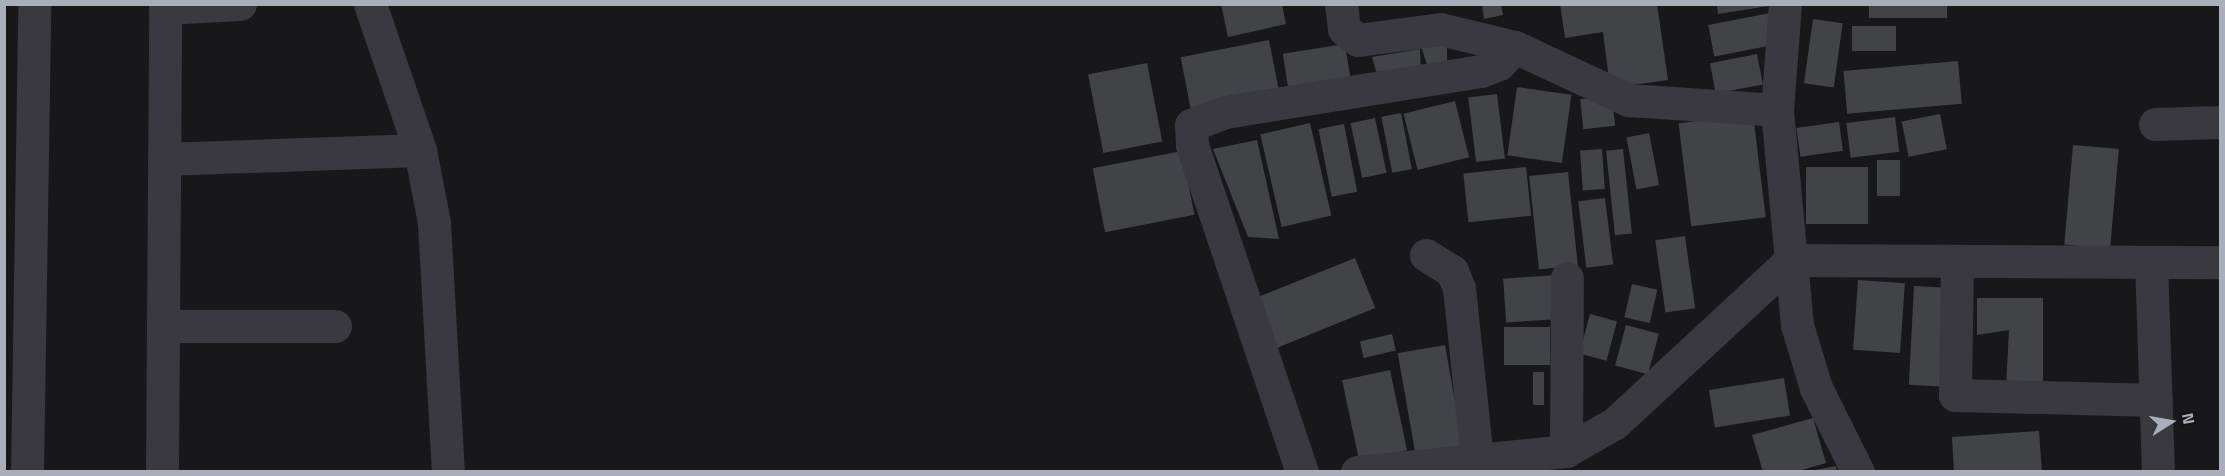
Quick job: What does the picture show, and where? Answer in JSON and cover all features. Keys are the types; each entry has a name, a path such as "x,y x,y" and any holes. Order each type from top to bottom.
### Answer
{"street":[{"path":"27,471 34,4"},
{"path":"162,471 165,6 240,4"},
{"path":"370,4 420,150 434,224 448,471"},
{"path":"1341,4 1344,29 1358,40 1440,29 1515,47 1628,100 1777,110"},
{"path":"1785,4 1777,110 1791,260 1806,359 1858,471"},
{"path":"1302,471 1192,145 1191,125 1225,112 1481,71 1499,64 1515,47"},
{"path":"2155,124 2220,122"},
{"path":"164,159 420,150"},
{"path":"1426,255 1452,271 1459,288 1476,459"},
{"path":"1357,471 1566,451 1615,423 1791,260 1956,263 2220,262"},
{"path":"2151,262 2158,471"},
{"path":"1956,263 1955,395 2156,400"},
{"path":"1566,451 1568,279"},
{"path":"163,326 335,327"}],"building":[{"path":"1221,4 1282,4 1286,24 1228,37"},
{"path":"1482,4 1501,4 1503,15 1484,19"},
{"path":"1560,4 1657,4 1668,80 1610,88 1603,32 1565,38"},
{"path":"1717,4 1769,4 1769,6 1718,14"},
{"path":"1869,5 1947,5 1947,18 1869,18"},
{"path":"1770,13 1776,44 1714,56 1708,25"},
{"path":"1813,19 1843,23 1834,88 1804,83"},
{"path":"1852,26 1896,26 1896,51 1852,51"},
{"path":"1447,39 1447,62 1428,68 1419,40"},
{"path":"1269,40 1279,91 1191,108 1181,57"},
{"path":"1345,44 1351,83 1289,92 1283,54"},
{"path":"1420,49 1421,75 1379,81 1372,57"},
{"path":"1757,54 1763,84 1716,94 1710,63"},
{"path":"1958,61 1962,104 1847,114 1843,71"},
{"path":"1147,63 1162,142 1103,153 1088,74"},
{"path":"1517,87 1571,95 1562,163 1507,155"},
{"path":"1497,94 1505,159 1476,162 1468,98"},
{"path":"1612,96 1615,126 1583,129 1580,99"},
{"path":"1455,101 1469,157 1418,170 1404,114"},
{"path":"1401,113 1412,169 1392,173 1381,117"},
{"path":"1753,114 1766,217 1691,226 1679,123"},
{"path":"1940,114 1947,149 1909,157 1902,121"},
{"path":"1895,117 1899,152 1851,158 1846,123"},
{"path":"1375,118 1387,173 1362,178 1351,123"},
{"path":"1839,122 1843,151 1800,157 1796,128"},
{"path":"1310,123 1331,216 1282,227 1260,134"},
{"path":"1344,124 1357,192 1332,197 1318,129"},
{"path":"1649,133 1659,185 1637,189 1626,137"},
{"path":"1257,140 1279,239 1248,237 1213,149"},
{"path":"2073,145 2119,149 2110,249 2064,245"},
{"path":"1602,149 1605,189 1583,190 1580,151"},
{"path":"1623,149 1632,234 1615,235 1606,151"},
{"path":"1182,151 1194,215 1105,232 1093,168"},
{"path":"1877,160 1900,160 1900,196 1877,196"},
{"path":"1526,167 1531,216 1468,222 1463,174"},
{"path":"1806,167 1868,167 1868,224 1806,224"},
{"path":"1568,172 1578,265 1539,270 1529,176"},
{"path":"1605,198 1613,265 1586,268 1578,201"},
{"path":"1685,236 1695,308 1665,312 1655,240"},
{"path":"1355,258 1375,308 1276,348 1256,298"},
{"path":"1556,275 1559,319 1506,323 1503,279"},
{"path":"1858,280 1905,283 1900,353 1853,350"},
{"path":"1632,284 1657,290 1650,323 1624,317"},
{"path":"1914,286 1949,288 1944,387 1909,385"},
{"path":"1977,298 2043,298 2043,386 2006,386 2009,330 1977,335"},
{"path":"1590,314 1617,321 1606,361 1579,354"},
{"path":"1626,325 1659,334 1648,374 1615,366"},
{"path":"1504,327 1550,327 1550,365 1504,365"},
{"path":"1392,334 1396,351 1364,358 1360,341"},
{"path":"1445,345 1463,445 1415,454 1398,353"},
{"path":"1390,370 1407,450 1359,460 1342,380"},
{"path":"1533,372 1544,372 1544,405 1533,405"},
{"path":"1784,378 1790,416 1715,427 1709,390"},
{"path":"1813,418 1826,463 1795,472 1763,472 1752,435"},
{"path":"2039,431 2042,472 1954,472 1952,437"},
{"path":"1836,466 1837,472 1815,472 1815,470"}]}
